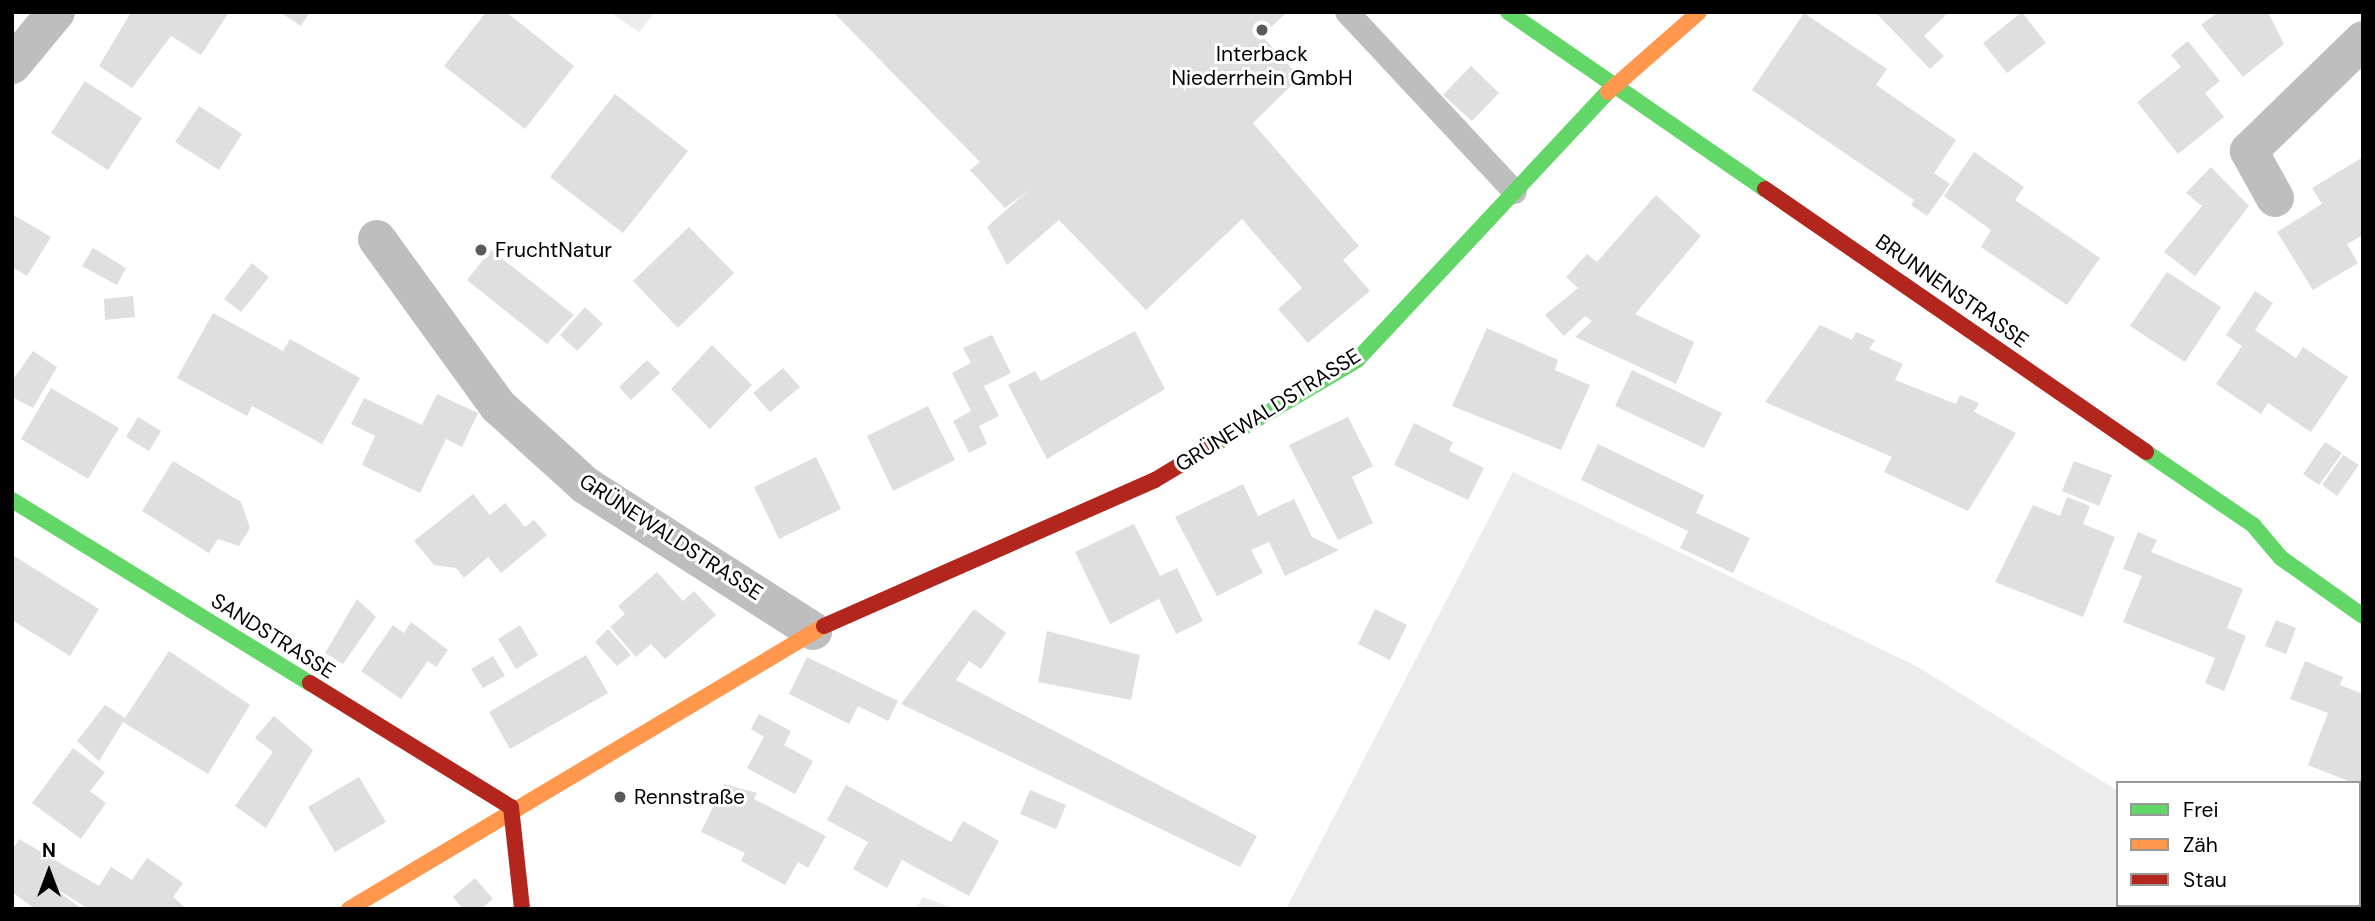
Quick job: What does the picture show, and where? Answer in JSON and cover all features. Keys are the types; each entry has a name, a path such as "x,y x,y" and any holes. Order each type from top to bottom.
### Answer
{"street":[{"path":"12,65 56,12"},
{"name":"BRUNNENSTRASSE","path":"1508,12 2253,525 2281,558 2363,616"},
{"name":"GRÜNEWALDSTRASSE","path":"349,909 511,807 813,631 1155,480 1357,360 1615,85 1699,12"},
{"path":"2275,198 2249,151 2363,40"},
{"name":"GRÜNEWALDSTRASSE","path":"377,239 498,406 585,485 813,631"},
{"name":"SANDSTRASSE","path":"12,500 511,807"},
{"path":"511,807 522,909"}],"lane":[{"path":"1347,12 1515,192"}],"shaded area":[{"path":"610,12 655,12 639,32"},
{"path":"1513,472 1916,666 2116,790 2116,907 2309,909 1286,909"},
{"path":"923,897 955,909 916,909"}],"building":[{"path":"131,12 229,12 201,55 171,36 132,88 99,66"},
{"path":"280,12 310,12 301,26"},
{"path":"486,12 506,12 574,66 525,129 444,66"},
{"path":"833,12 1287,12 1262,36 1300,77 1253,123 1359,246 1343,260 1370,291 1308,343 1278,309 1302,288 1242,219 1146,310 1059,220 1007,265 987,227 1030,189 1005,208 970,170 980,162"},
{"path":"1875,12 1949,12 1924,36 1944,56 1930,69"},
{"path":"2022,12 2046,43 2007,73 1983,43"},
{"path":"2218,12 2268,12 2284,44 2243,77 2201,25"},
{"path":"1804,13 1887,69 1876,85 1956,140 1934,173 1950,184 1927,216 1911,205 1914,200 1752,90"},
{"path":"2188,41 2220,81 2205,93 2224,117 2178,154 2137,102 2181,67 2171,55"},
{"path":"1471,66 1499,93 1472,121 1443,95"},
{"path":"85,81 142,118 108,170 51,133"},
{"path":"615,94 688,151 623,233 550,177"},
{"path":"199,106 242,134 219,170 175,142"},
{"path":"1974,152 2024,187 2015,200 2100,258 2067,305 1981,247 1991,230 1944,196"},
{"path":"2363,157 2363,235 2347,244 2358,263 2313,290 2277,232 2322,204 2312,188"},
{"path":"2211,167 2249,206 2195,276 2164,252 2202,206 2186,193"},
{"path":"1656,195 1701,236 1635,314 1694,342 1676,384 1575,337 1592,321 1585,316 1564,336 1545,315 1578,288 1566,277 1587,254 1597,262"},
{"path":"12,214 51,237 27,276 12,267"},
{"path":"689,227 734,273 678,328 633,281"},
{"path":"93,248 126,268 117,285 82,266"},
{"path":"491,250 574,315 547,344 467,280"},
{"path":"252,263 269,277 241,312 224,299"},
{"path":"2167,272 2221,307 2185,362 2130,326"},
{"path":"2255,291 2273,303 2255,330 2296,358 2303,347 2348,377 2311,432 2268,403 2261,414 2216,384 2242,346 2226,335"},
{"path":"133,296 135,317 105,320 104,299"},
{"path":"585,307 603,324 577,351 560,335"},
{"path":"213,313 283,351 290,339 360,378 322,444 252,406 247,416 177,378"},
{"path":"1820,325 1852,340 1856,332 1875,340 1869,349 1903,364 1895,380 1956,404 1960,395 1979,403 1974,412 2016,433 1968,511 1884,472 1892,457 1765,402"},
{"path":"1487,328 1558,360 1555,370 1590,385 1561,450 1452,406"},
{"path":"1135,331 1165,389 1047,459 1008,385 1035,371 1041,381"},
{"path":"992,335 1011,373 984,386 999,416 979,426 987,444 969,453 953,421 971,411 952,373 971,363 963,348"},
{"path":"712,345 752,385 710,429 671,389"},
{"path":"33,351 57,367 33,408 12,397 12,381"},
{"path":"647,360 660,373 631,400 619,387"},
{"path":"783,368 800,387 770,412 753,393"},
{"path":"1632,370 1722,413 1704,448 1615,406"},
{"path":"51,388 119,428 88,479 21,439"},
{"path":"437,394 478,413 462,447 446,439 420,493 362,465 375,436 351,424 364,398 422,425"},
{"path":"928,406 955,460 893,491 867,436"},
{"path":"138,417 161,431 149,451 126,437"},
{"path":"1348,417 1373,466 1352,477 1373,523 1338,540 1289,445"},
{"path":"1414,423 1453,442 1449,451 1484,468 1468,500 1394,465"},
{"path":"2325,442 2342,453 2319,485 2303,474"},
{"path":"1598,444 1704,495 1696,513 1750,538 1733,573 1680,548 1688,531 1581,480"},
{"path":"2343,455 2359,465 2337,496 2322,485"},
{"path":"816,457 841,509 779,539 754,487"},
{"path":"173,461 241,502 250,528 239,546 218,539 209,553 142,511"},
{"path":"2074,461 2112,475 2099,506 2062,491"},
{"path":"1243,484 1258,516 1294,499 1312,537 1339,550 1285,576 1269,542 1251,550 1263,573 1217,596 1175,517"},
{"path":"473,494 490,515 505,503 525,527 534,520 547,535 501,573 488,557 464,578 456,568 434,565 414,541"},
{"path":"2067,497 2090,506 2083,524 2115,537 2083,617 1995,582 2033,505 2060,516"},
{"path":"1134,524 1160,576 1177,568 1203,621 1176,634 1159,599 1110,624 1075,552"},
{"path":"2138,532 2157,540 2151,552 2243,589 2227,628 2246,636 2224,691 2205,683 2215,658 2123,622 2142,576 2123,569"},
{"path":"14,556 99,609 70,656 12,620"},
{"path":"657,572 683,601 694,591 716,615 665,659 651,644 636,657 610,627 625,614 618,606"},
{"path":"357,599 376,617 343,664 325,653"},
{"path":"974,609 1006,633 981,669 969,661 956,680 1257,836 1240,867 901,704"},
{"path":"1375,609 1407,625 1390,660 1358,644"},
{"path":"2276,620 2296,628 2286,654 2265,646"},
{"path":"411,622 448,650 436,667 428,661 401,699 361,671 393,625 404,633"},
{"path":"520,625 538,655 516,669 498,639"},
{"path":"608,629 631,655 617,666 595,642"},
{"path":"1047,631 1140,655 1131,700 1038,682"},
{"path":"169,651 250,705 208,774 123,722 99,761 77,741 105,705 125,718"},
{"path":"586,655 608,693 510,749 489,712"},
{"path":"493,656 505,676 483,688 471,669"},
{"path":"807,657 898,701 888,721 858,706 849,724 789,694"},
{"path":"2305,661 2343,677 2340,685 2363,694 2363,787 2361,781 2348,781 2308,765 2328,713 2290,699"},
{"path":"759,714 791,731 784,745 813,761 795,794 747,768 764,737 751,729"},
{"path":"274,716 313,750 266,828 235,806 273,752 255,738"},
{"path":"73,748 105,772 90,791 106,803 81,839 32,803"},
{"path":"359,777 386,822 335,852 308,807"},
{"path":"724,784 757,793 754,799 826,836 808,868 798,862 785,885 741,861 745,853 701,832"},
{"path":"846,785 951,842 963,821 999,841 969,896 902,860 887,888 853,869 868,842 827,820"},
{"path":"1030,790 1066,805 1056,829 1020,814"},
{"path":"19,839 99,886 111,867 132,880 147,858 183,883 173,897 187,909 88,909 43,880 82,909 35,909 12,892 12,850"},
{"path":"475,878 493,899 481,909 463,909 453,897"}],"traffic: fast":[{"path":"1508,12 1765,189"},
{"path":"1215,444 1357,360 1608,92"},
{"path":"2146,452 2253,525 2281,558 2363,616"},
{"path":"12,500 310,683"}],"traffic: slow":[{"path":"1608,92 1699,12"},
{"path":"349,909 824,626"}],"traffic: jam":[{"path":"1765,189 2146,452"},
{"path":"824,626 1155,480 1215,444"},
{"path":"310,683 511,807 522,909"}],"place":[{"name":"Interback Niederrhein GmbH","path":"1262,30"},
{"name":"FruchtNatur","path":"481,250"},
{"name":"Rennstraße","path":"620,797"}]}
